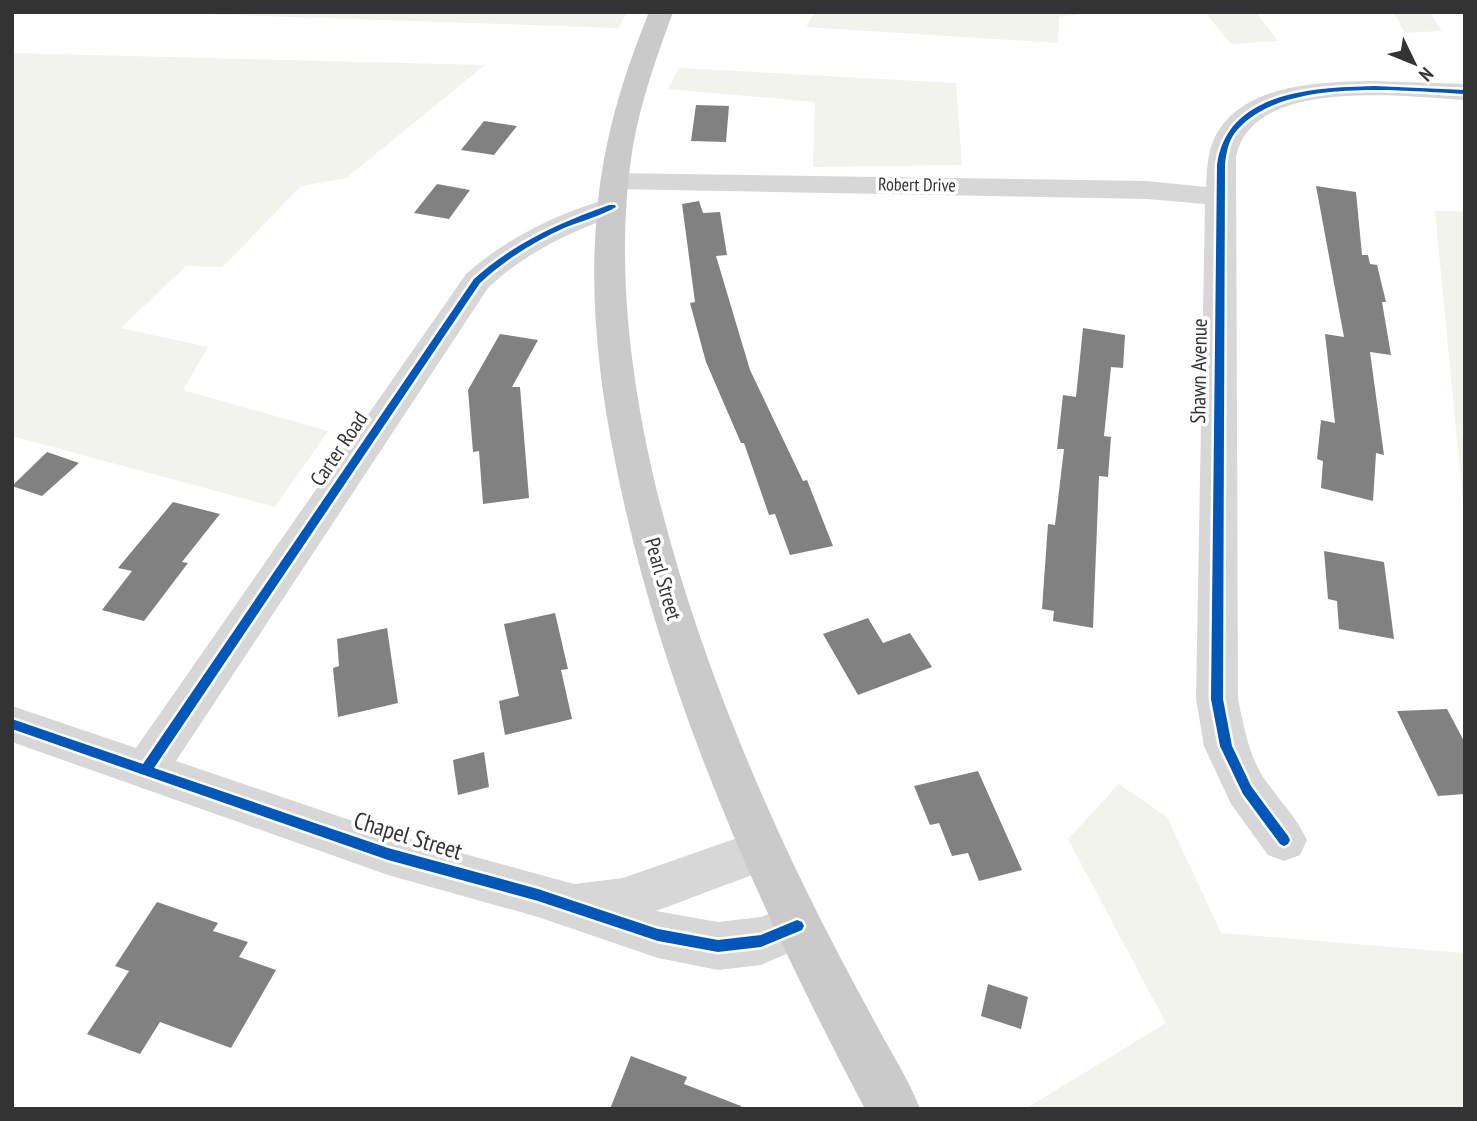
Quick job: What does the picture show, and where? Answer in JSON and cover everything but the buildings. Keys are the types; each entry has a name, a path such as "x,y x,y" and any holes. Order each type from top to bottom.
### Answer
{"main road":[{"name":"Pearl Street","path":"661,12 632,89 624,119 613,194 608,274 610,324 617,384 632,461 670,607 702,701 797,926 894,1109"}],"street":[{"name":"Shawn Avenue","path":"1284,840 1247,790 1226,746 1217,699 1220,197 1224,149 1230,134 1242,120 1278,100 1315,92 1356,89 1465,92"},
{"name":"Robert Drive","path":"613,194 1147,190 1220,197"},
{"name":"Carter Road","path":"146,769 477,281 497,261 568,223 613,194"},
{"name":"Chapel Street","path":"12,724 388,854 566,904 658,935 718,946 761,941 797,926"},
{"name":"Chapel Street","path":"566,904 623,901 763,850"}],"shaded area":[{"path":"146,12 627,12 618,28"},
{"path":"815,12 1095,12 1059,17 1058,43 806,27"},
{"path":"1205,12 1262,12 1258,15 1278,41 1231,44"},
{"path":"1391,12 1430,12 1442,31 1404,33 1397,17"},
{"path":"12,53 485,65 346,178 301,186 222,267 186,266 121,328 208,347 183,390 328,431 275,507 12,436"},
{"path":"679,68 956,83 962,165 813,167 815,102 668,89"},
{"path":"1435,211 1465,211 1465,523"},
{"path":"1119,784 1167,817 1221,933 1465,953 1465,1109 1025,1109 1166,1023 1068,839"}],"cycle path":[{"path":"1284,840 1247,790 1226,746 1217,699 1220,197 1224,149 1230,134 1248,115 1274,101 1305,93 1374,88 1465,92"},
{"path":"146,769 477,281 507,256 540,236 612,207"},
{"path":"12,724 388,854 538,895 658,935 718,946 761,941 797,926"}]}
